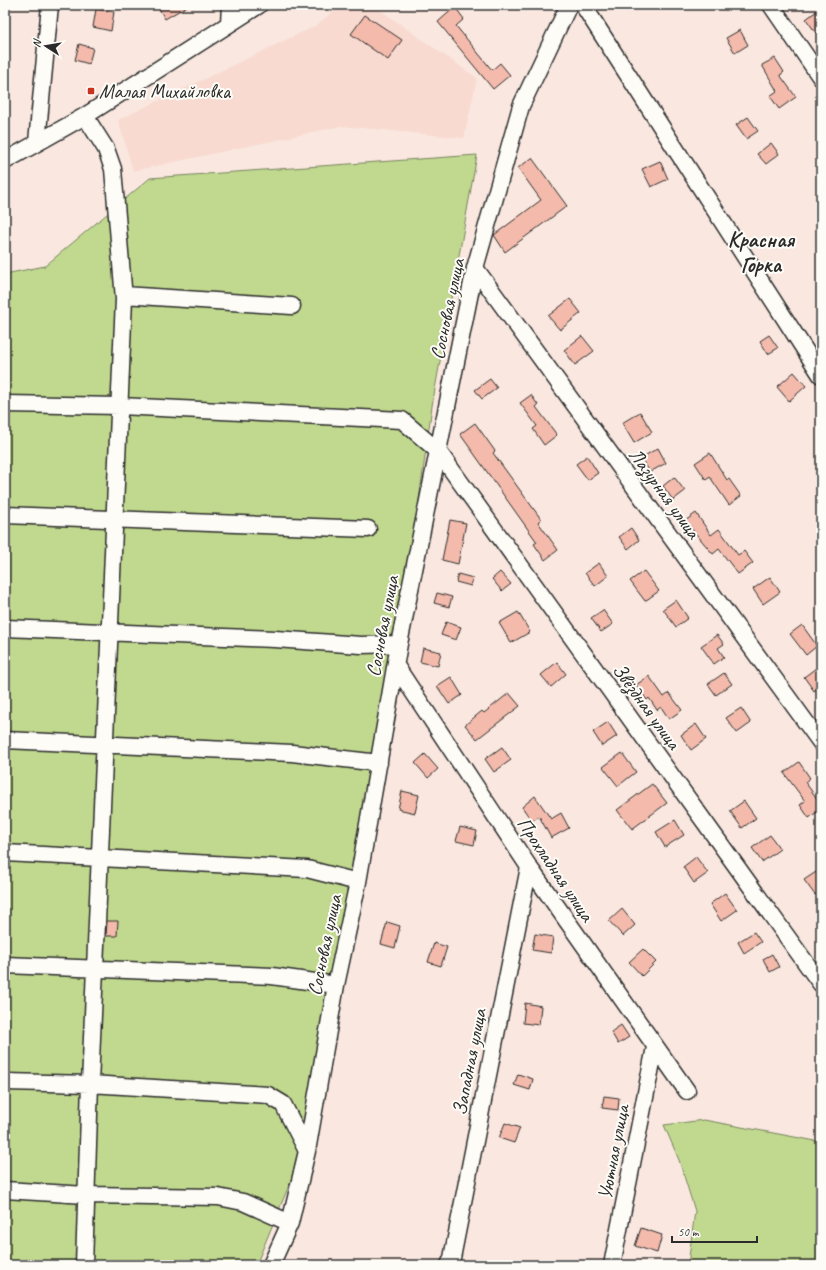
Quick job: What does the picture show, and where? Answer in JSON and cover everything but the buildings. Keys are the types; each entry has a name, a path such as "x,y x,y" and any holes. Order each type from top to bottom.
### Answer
{"street":[{"path":"37,142 50,5"},
{"path":"229,23 230,5"},
{"path":"5,161 85,116 259,5"},
{"name":"Сосновая улица","path":"271,1265 290,1223 307,1151 336,985 358,882 399,644 475,268 521,106 569,5"},
{"path":"583,5 821,376"},
{"path":"771,5 821,78"},
{"path":"84,1265 90,1084 124,295 113,169 106,149 85,116"},
{"name":"Лазурная улица","path":"475,268 821,743"},
{"path":"124,295 292,306"},
{"name":"Звёздная улица","path":"5,404 120,406 402,420 438,452 821,984"},
{"path":"5,514 368,529"},
{"path":"5,628 267,639 360,645 399,644"},
{"name":"Прохладная улица","path":"396,666 529,867 687,1091"},
{"path":"5,740 292,753 379,764"},
{"path":"5,853 307,869 358,882"},
{"name":"Западная улица","path":"449,1265 452,1258 529,867"},
{"path":"5,965 272,976 336,985"},
{"name":"Уютная улица","path":"612,1265 655,1047"},
{"path":"5,1082 90,1084 268,1095 283,1104 307,1151"},
{"path":"5,1190 86,1195 218,1197 243,1202 290,1223"}],"shaded area":[{"path":"340,5 373,5 477,78 464,138 341,126 133,171 118,120 317,25"}],"green space":[{"path":"477,155 432,406 396,666 297,1166 256,1265 5,1265 5,274 45,266 150,178"},
{"path":"704,1120 821,1142 821,1265 688,1265 695,1211 679,1160 664,1125"}],"place":[{"name":"Малая Михайловка","path":"91,91"}],"district":[{"name":"Красная Горка","path":"761,252"}]}
